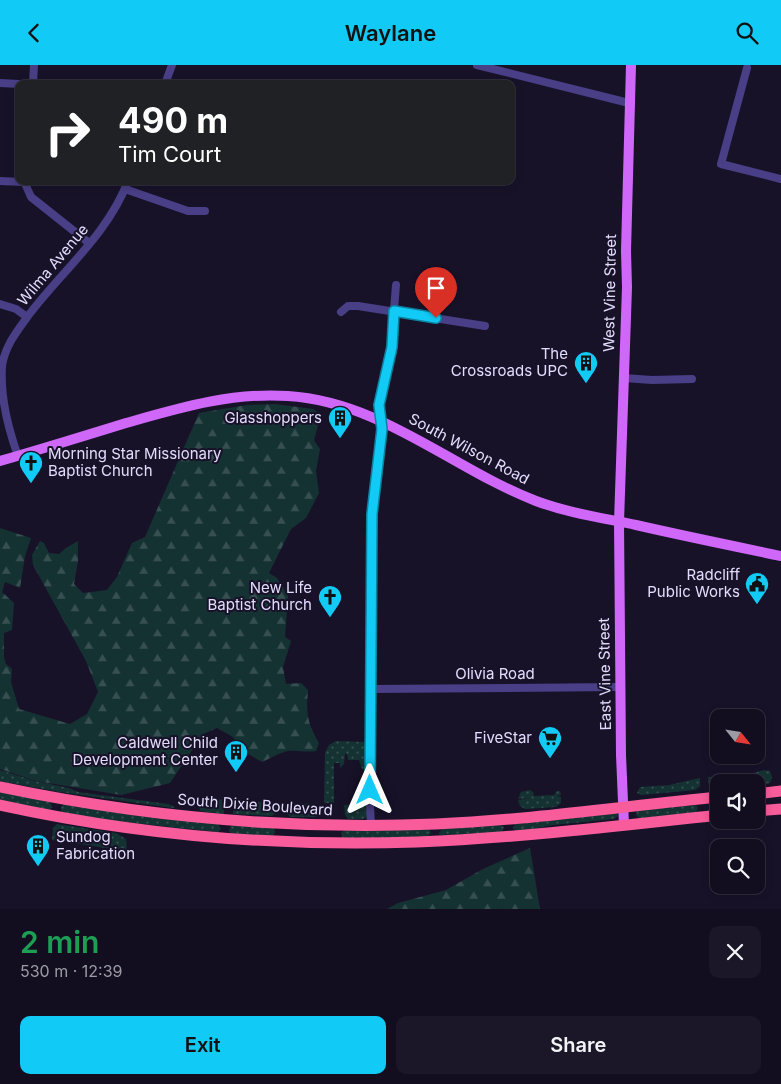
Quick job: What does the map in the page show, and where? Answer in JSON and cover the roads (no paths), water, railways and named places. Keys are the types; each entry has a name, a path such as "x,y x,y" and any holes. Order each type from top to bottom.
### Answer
{"highway":[{"name":"South Dixie Boulevard","path":"0,787 56,799 190,817 282,823 371,825 479,821 710,798"},
{"path":"765,793 781,791"},
{"path":"0,805 52,816 168,833 220,838 317,843 479,839 710,816"},
{"path":"765,810 781,809"}],"main road":[{"name":"West Vine Street","path":"619,522 631,65"},
{"name":"South Wilson Road","path":"0,461 183,408 244,396 305,397 339,405 381,419 508,489 534,500 572,512 781,556"},
{"name":"East Vine Street","path":"619,522 620,687 624,825"}],"street":[{"path":"33,80 34,65"},
{"path":"166,80 172,65"},
{"path":"477,65 629,103"},
{"path":"515,65 515,74"},
{"path":"747,68 721,164 780,176"},
{"path":"0,83 15,84"},
{"path":"0,181 15,181"},
{"path":"26,185 31,197 89,243"},
{"path":"127,185 188,211 205,211"},
{"name":"Wilma Avenue","path":"18,455 12,440 4,404 2,367 11,339 41,299 112,215 127,185"},
{"path":"371,825 372,525 375,480 382,429 379,405 392,347 396,285"},
{"path":"0,304 16,309 27,317"},
{"path":"341,312 348,306 353,305 485,326"},
{"path":"624,378 652,380 692,379"},
{"name":"Olivia Road","path":"370,689 620,687"}],"place":[{"name":"The Crossroads UPC","path":"586,384"},
{"name":"Glasshoppers","path":"340,439"},
{"name":"Morning Star Missionary Baptist Church","path":"31,484"},
{"name":"Radcliff Public Works","path":"757,605"},
{"name":"New Life Baptist Church","path":"330,618"},
{"name":"FiveStar","path":"550,759"},
{"name":"Caldwell Child Development Center","path":"236,773"},
{"name":"Sundog Fabrication","path":"38,867"}]}
